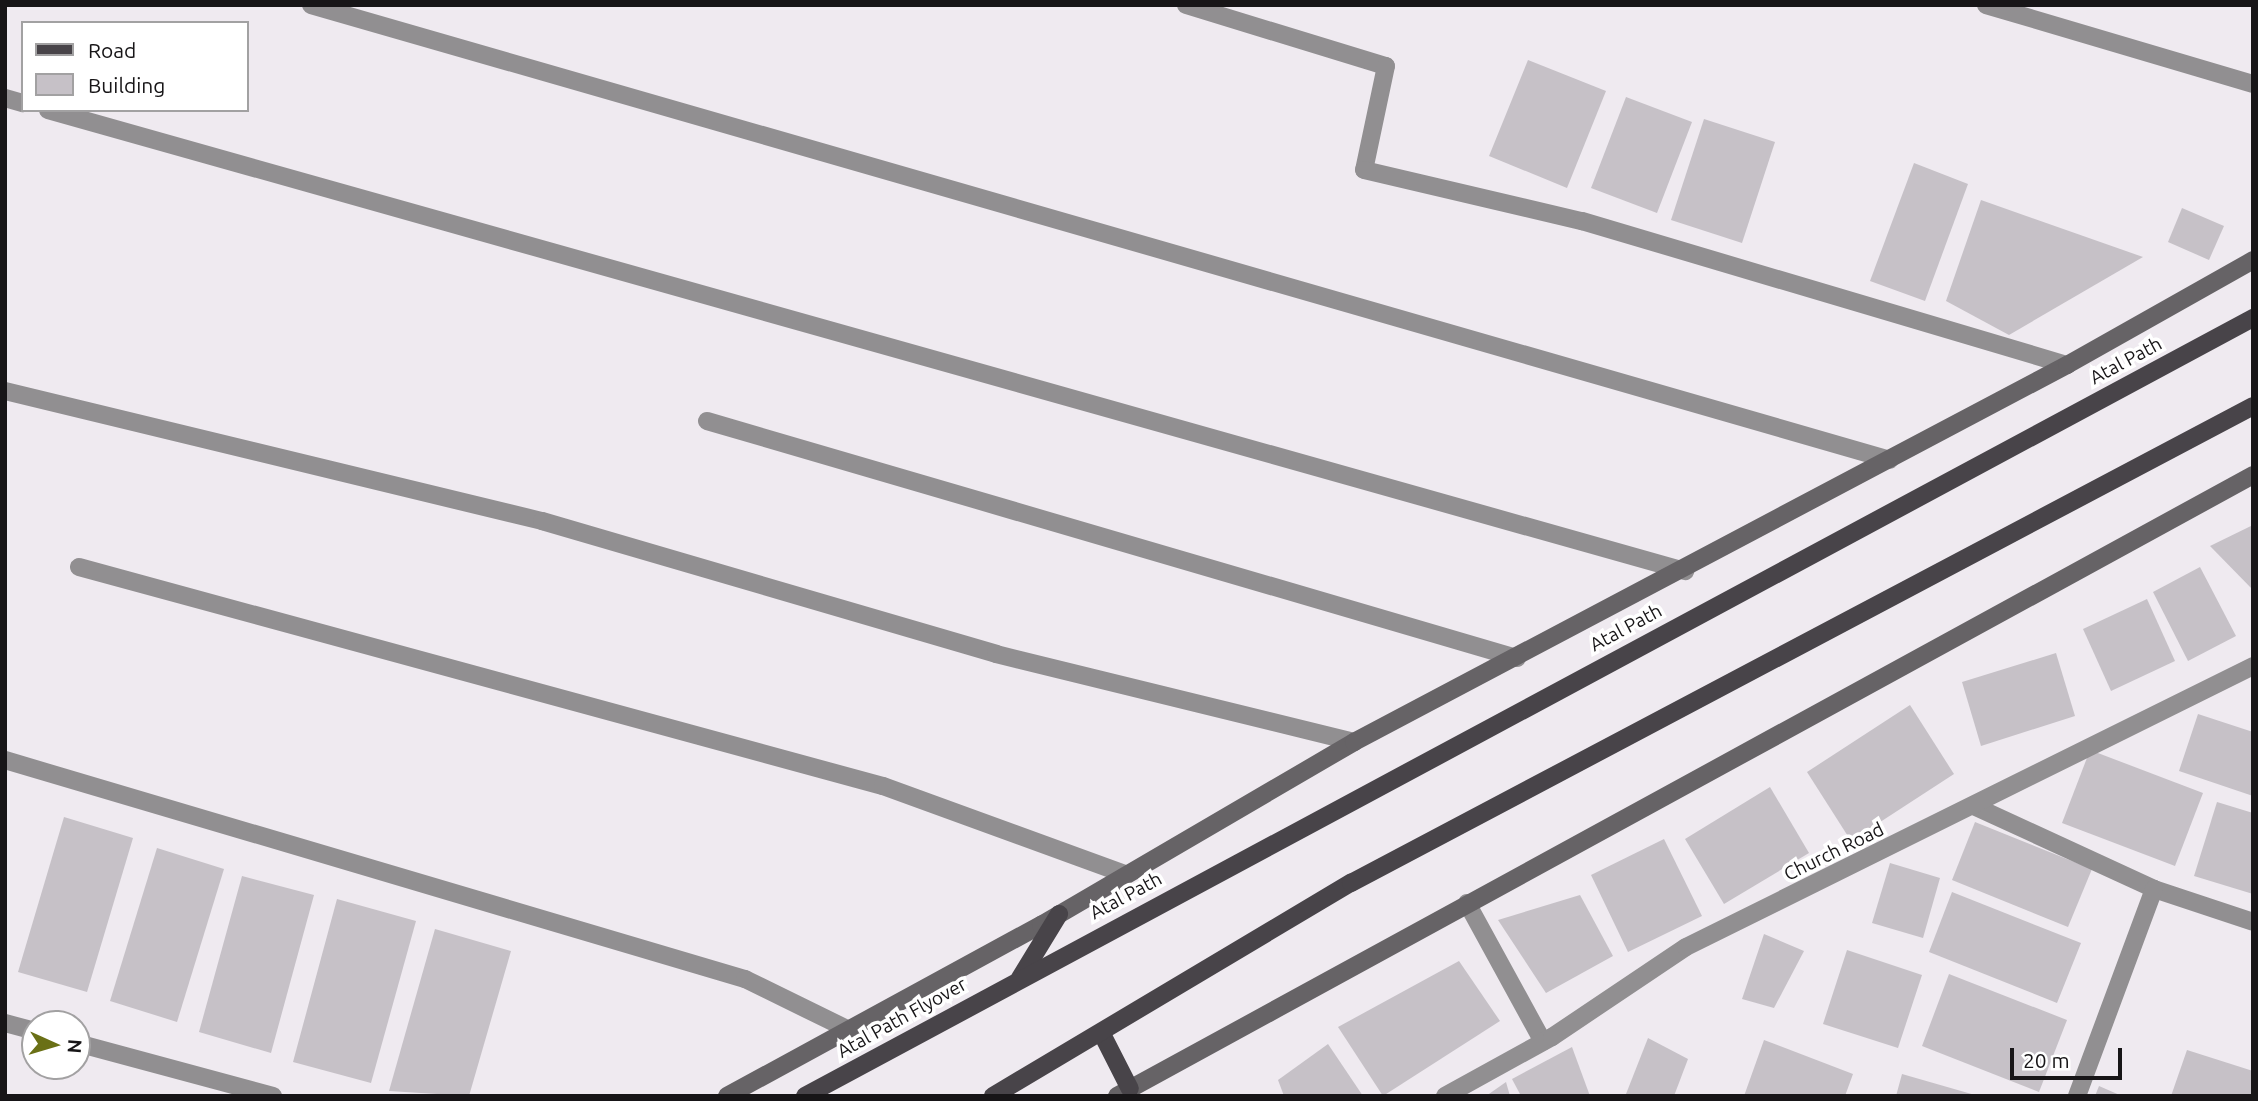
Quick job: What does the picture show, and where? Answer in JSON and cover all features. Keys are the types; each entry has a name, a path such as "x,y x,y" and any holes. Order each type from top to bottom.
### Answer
{"main road":[{"name":"Atal Path","path":"1020,978 2253,318"},
{"path":"993,1096 1103,1036 1351,883 2253,406"},
{"path":"1020,978 1059,914"},
{"name":"Atal Path Flyover","path":"805,1096 1020,978"},
{"path":"1103,1036 1124,1092"}],"street":[{"path":"311,5 1890,460"},
{"path":"1186,5 1386,66 1364,170 1582,221 2067,365"},
{"path":"1986,5 2253,84"},
{"path":"55,112 1685,571"},
{"path":"727,1096 1059,914 1354,742 1685,571 2067,365 2253,260"},
{"path":"5,391 542,521 996,653 1354,742"},
{"path":"707,421 1517,658"},
{"path":"1124,1092 2253,475"},
{"path":"79,567 883,786 1125,874"},
{"name":"Church Road","path":"1445,1096 1543,1042 1686,947 1976,807 2253,666"},
{"path":"5,760 745,979 849,1030"},
{"path":"1976,807 2154,889 2253,922"},
{"path":"2077,1096 2154,889"},
{"path":"1467,903 1543,1042"},
{"path":"91,1047 272,1096"}],"building":[{"path":"1528,60 1606,91 1567,188 1489,156"},
{"path":"1626,97 1692,122 1657,213 1591,188"},
{"path":"1704,119 1775,142 1742,243 1671,220"},
{"path":"1914,163 1968,184 1925,301 1870,281"},
{"path":"1981,200 2143,257 2009,335 1946,301"},
{"path":"2182,208 2224,226 2209,260 2168,242"},
{"path":"2253,525 2253,590 2210,546"},
{"path":"2200,567 2236,636 2188,661 2153,592"},
{"path":"2147,599 2175,661 2111,691 2083,629"},
{"path":"2056,653 2075,716 1981,746 1962,682"},
{"path":"1910,705 1954,774 1851,841 1807,772"},
{"path":"2198,714 2253,732 2253,796 2179,771"},
{"path":"2090,750 2203,793 2175,866 2062,823"},
{"path":"1770,787 1809,853 1724,904 1685,839"},
{"path":"2217,802 2253,813 2253,894 2194,876"},
{"path":"64,817 133,838 87,992 18,972"},
{"path":"1975,822 2092,869 2068,927 1952,880"},
{"path":"1664,839 1702,916 1628,952 1591,875"},
{"path":"157,848 224,869 177,1022 110,1001"},
{"path":"1890,863 1940,878 1923,938 1872,923"},
{"path":"242,876 314,895 271,1053 199,1032"},
{"path":"1952,892 2081,943 2057,1003 1929,952"},
{"path":"1580,895 1613,956 1546,993 1498,920"},
{"path":"337,899 416,921 371,1083 293,1062"},
{"path":"435,929 511,951 469,1096 389,1091"},
{"path":"1764,934 1804,951 1774,1008 1742,999"},
{"path":"1847,950 1922,975 1898,1048 1823,1024"},
{"path":"1459,961 1500,1021 1383,1096 1338,1027"},
{"path":"1949,974 2067,1020 2039,1092 1922,1046"},
{"path":"1648,1038 1688,1059 1674,1096 1626,1094"},
{"path":"1764,1040 1853,1074 1845,1096 1744,1096"},
{"path":"1328,1044 1363,1096 1284,1096 1278,1080"},
{"path":"1572,1047 1590,1096 1521,1096 1512,1079"},
{"path":"2187,1050 2253,1071 2253,1096 2171,1096"},
{"path":"1902,1074 1975,1095 1975,1096 1896,1096"},
{"path":"1506,1082 1510,1096 1486,1096"},
{"path":"2099,1086 2122,1096 2095,1096"}]}
